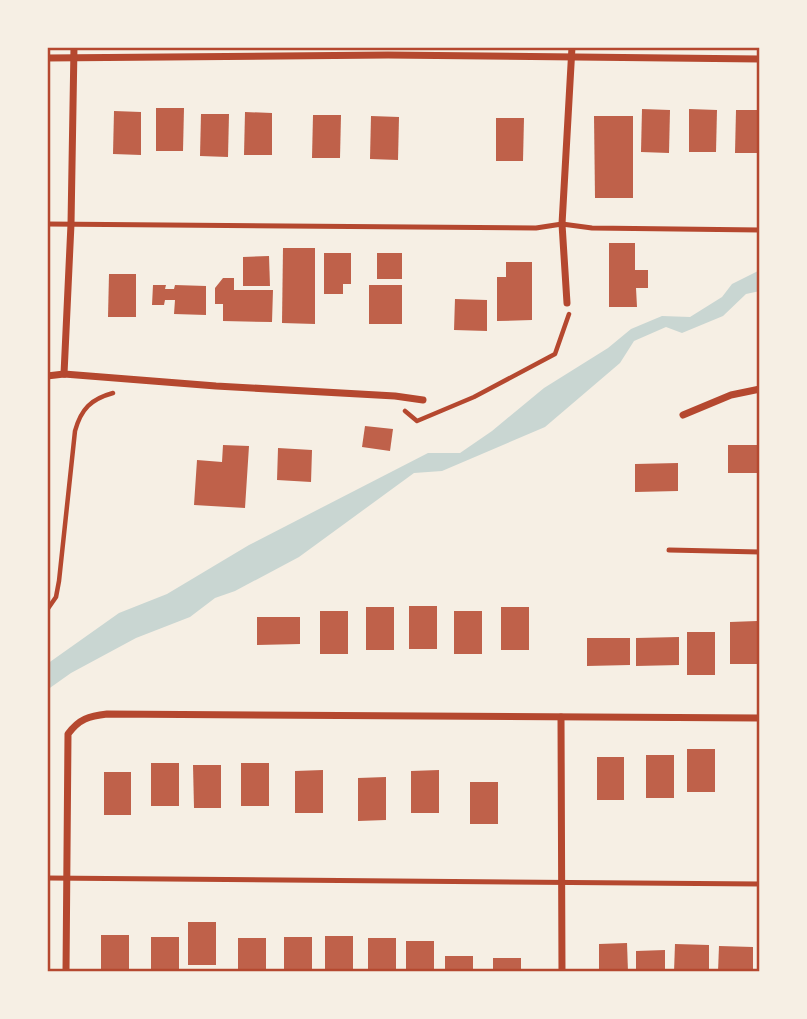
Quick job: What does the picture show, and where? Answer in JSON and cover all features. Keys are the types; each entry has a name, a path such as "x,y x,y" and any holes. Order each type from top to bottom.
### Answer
{"street":[{"path":"64,374 71,224 74,47"},
{"path":"567,303 562,224 572,47"},
{"path":"47,58 388,55 760,59"},
{"path":"47,376 64,374 423,400"},
{"path":"683,415 731,395 760,389"},
{"path":"66,972 68,734 77,722 89,716 760,718"},
{"path":"561,717 562,972"}],"lane":[{"path":"47,224 536,228 562,224 592,228 760,230"},
{"path":"669,550 760,552"},
{"path":"47,878 760,884"}],"path":[{"path":"396,396 404,410 418,421 529,369 555,354 569,320 570,309 567,303"},
{"path":"47,610 56,597 59,581 75,431 79,417 97,398 114,393"}],"shaded area":[{"path":"760,270 760,291 746,294 723,316 682,333 666,327 634,341 620,363 545,427 442,471 414,473 299,557 235,591 215,598 190,617 136,638 71,673 47,690 47,664 119,613 167,594 249,545 428,453 460,453 492,431 544,388 608,348 631,329 662,316 690,317 722,297 732,284"}],"building":[{"path":"156,108 184,108 183,151 156,151"},
{"path":"642,109 670,110 669,153 641,152"},
{"path":"689,109 717,110 716,152 689,152"},
{"path":"736,110 760,110 760,153 735,153"},
{"path":"114,111 141,112 141,155 113,154"},
{"path":"245,112 272,113 272,155 244,155"},
{"path":"201,114 229,114 228,157 200,156"},
{"path":"313,115 341,115 340,158 312,158"},
{"path":"371,116 399,117 398,160 370,159"},
{"path":"594,116 633,116 633,198 595,198"},
{"path":"496,118 524,118 523,161 496,161"},
{"path":"609,243 635,243 635,270 648,270 648,288 636,288 637,307 609,307"},
{"path":"283,248 315,248 315,324 282,323"},
{"path":"324,253 351,253 351,284 343,284 343,294 324,294"},
{"path":"377,253 402,253 402,279 377,279"},
{"path":"269,256 270,286 243,286 243,257"},
{"path":"506,262 532,262 532,320 497,321 497,277 506,277"},
{"path":"109,274 136,274 136,317 108,317"},
{"path":"223,278 234,278 234,290 273,290 272,322 223,321 223,304 215,304 215,288"},
{"path":"153,285 166,285 165,289 174,289 175,285 206,286 206,315 174,314 175,300 165,300 164,305 152,305"},
{"path":"369,285 402,285 402,324 369,324"},
{"path":"455,299 487,300 487,331 454,330"},
{"path":"365,426 393,429 390,451 362,447"},
{"path":"223,445 249,446 245,508 194,505 197,460 222,462"},
{"path":"728,445 760,445 760,473 728,473"},
{"path":"278,448 312,450 311,482 277,480"},
{"path":"678,463 678,491 635,492 635,464"},
{"path":"409,606 437,606 437,649 409,649"},
{"path":"366,607 394,607 394,650 366,650"},
{"path":"501,607 529,607 529,650 501,650"},
{"path":"320,611 348,611 348,654 320,654"},
{"path":"454,611 482,611 482,654 454,654"},
{"path":"257,617 300,617 300,644 257,645"},
{"path":"757,621 757,664 730,664 730,622"},
{"path":"687,632 715,632 715,675 687,675"},
{"path":"679,637 679,665 636,666 636,638"},
{"path":"587,638 630,638 630,665 587,666"},
{"path":"687,749 715,749 715,792 687,792"},
{"path":"646,755 674,755 674,798 646,798"},
{"path":"597,757 624,757 624,800 597,800"},
{"path":"151,763 179,763 179,806 151,806"},
{"path":"241,763 269,763 269,806 241,806"},
{"path":"193,765 221,765 221,808 194,808"},
{"path":"323,770 323,813 295,813 295,771"},
{"path":"439,770 439,813 411,813 411,771"},
{"path":"104,772 131,772 131,815 104,815"},
{"path":"386,777 386,820 358,821 358,778"},
{"path":"470,782 498,782 498,824 470,824"},
{"path":"188,922 216,922 216,965 188,965"},
{"path":"101,935 129,935 129,972 101,972"},
{"path":"325,936 353,936 353,972 325,972"},
{"path":"151,937 179,937 179,972 151,972"},
{"path":"284,937 312,937 312,972 284,972"},
{"path":"238,938 266,938 266,972 238,972"},
{"path":"368,938 396,938 396,972 368,972"},
{"path":"406,941 434,941 434,972 406,972"},
{"path":"627,943 628,972 599,972 599,944"},
{"path":"675,944 709,945 709,972 674,972"},
{"path":"719,946 753,947 753,972 718,972"},
{"path":"665,950 665,972 636,972 636,951"},
{"path":"445,956 473,956 473,972 445,972"},
{"path":"493,958 521,958 521,972 493,972"}]}
